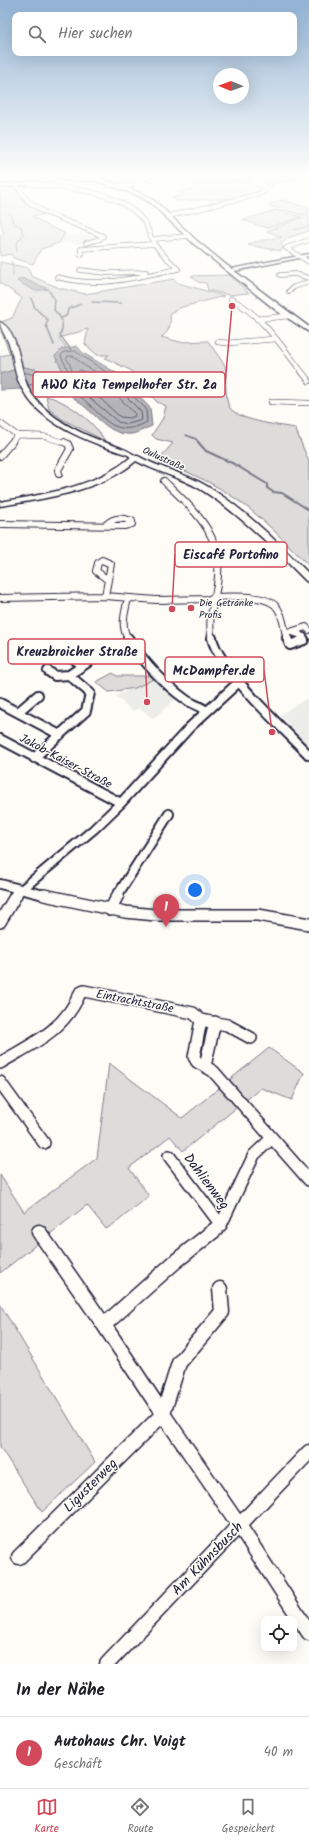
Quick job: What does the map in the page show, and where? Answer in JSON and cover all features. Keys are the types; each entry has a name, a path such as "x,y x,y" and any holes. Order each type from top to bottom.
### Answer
{"main road":[{"path":"210,253 273,305 309,330"},
{"path":"0,504 45,496 82,486 112,473 129,464 135,458"},
{"name":"Oulustraße","path":"135,458 185,479 236,510 263,532 309,579"},
{"name":"Oulustraße","path":"135,458 154,460 167,465 226,495 246,509 309,570"},
{"path":"112,473 137,470 170,474 208,492"}],"street":[{"path":"57,277 73,281 100,283 134,279 159,272 178,269 162,253"},
{"path":"293,253 309,262"},
{"path":"234,271 309,255"},
{"path":"80,270 119,273 159,272"},
{"path":"280,275 302,273 309,278"},
{"path":"289,290 309,282"},
{"path":"231,299 238,301 257,319 306,375 309,381"},
{"path":"257,319 288,316"},
{"path":"0,324 6,329 13,340 21,381 29,395 44,411 80,438 112,453 135,458"},
{"path":"218,342 228,343 274,339"},
{"path":"271,402 309,403"},
{"path":"0,423 16,435 37,435 62,440 68,444 70,447 69,451 58,470 59,474"},
{"path":"0,456 16,435"},
{"path":"164,481 198,516 212,534 217,547 218,579 212,598 208,621 213,644 240,681 309,755"},
{"path":"0,524 106,525"},
{"path":"105,596 108,580"},
{"path":"0,598 105,596 156,600 256,598 272,603 278,607 288,632 306,627 309,630"},
{"path":"128,598 124,617 124,631 129,641 150,667 184,698 208,710"},
{"path":"59,649 81,666"},
{"path":"48,671 55,676 69,675 93,659"},
{"path":"34,758 86,711 90,693 69,675"},
{"path":"0,922 14,897 94,829 122,803 190,727 240,681"},
{"path":"18,712 38,695"},
{"path":"0,703 60,735"},
{"name":"Jakob-Kaiser-Straße","path":"0,739 122,803"},
{"path":"110,910 120,890 169,814"},
{"path":"0,884 110,910 156,915 258,916 281,918 309,924"},
{"name":"Eintrachtstraße","path":"0,1063 50,1033 67,1018 75,1008 80,993 84,991 193,1012 201,1020 227,1024 251,1038"},
{"path":"201,1020 194,1057 197,1062 213,1072 309,1180"},
{"path":"205,1066 215,1022"},
{"path":"0,1082 44,1143"},
{"name":"Dahlienweg","path":"104,1324 176,1261 221,1225 254,1155 271,1139"},
{"name":"Dahlienweg","path":"169,1156 221,1225"},
{"path":"39,1232 104,1324 162,1414 238,1525 309,1633"},
{"name":"Ligusterweg","path":"19,1557 162,1414 167,1404 179,1363 222,1312 220,1289"},
{"name":"Am Kühnsbusch","path":"107,1664 309,1452"}],"shaded area":[{"path":"0,253 39,253 33,264 13,258 11,254 0,256"},
{"path":"0,262 28,268 31,276 59,288 85,294 174,279 178,283 224,296 182,307 170,313 168,330 161,337 180,342 208,341 226,367 226,395 228,404 232,410 247,418 257,421 295,428 309,462 309,566 271,528 241,502 204,480 158,460 173,443 156,439 152,435 163,418 166,406 157,402 141,384 144,381 130,370 105,358 109,355 97,355 85,344 88,329 59,338 66,347 55,356 63,371 54,373 24,367 0,374 0,356 10,354 1,331 7,329 1,322 12,318 22,298 0,283"},
{"path":"229,275 249,293 229,295 208,290 206,283 198,282 191,276"},
{"path":"46,396 54,398 71,407 87,419 105,441 62,419 49,409"},
{"path":"113,673 117,676 146,676 157,673 160,676 135,688 109,692 96,682"},
{"path":"159,679 179,696 152,718 140,708 132,711 116,696 134,687"},
{"path":"309,697 309,746 280,715"},
{"path":"269,1048 304,1073 292,1100 261,1088 183,1151 170,1136 129,1168 149,1196 117,1222 106,1229 87,1205 0,1273 0,1175 24,1212 97,1158 109,1063 182,1118"},
{"path":"0,1304 95,1462 42,1512 0,1447"}],"water":[{"path":"21,278 49,289 35,291 17,281"},
{"path":"77,346 83,353 118,374 150,408 152,426 132,434 124,434 117,432 104,424 73,397 67,394 41,389 0,390 0,374 24,367 54,373 63,371 55,356 62,349"}],"waterway":[{"path":"11,261 13,265 13,276"},
{"path":"49,291 55,300 54,310 62,321 60,335 71,350"},
{"path":"31,298 35,308 48,320 46,325 54,345"},
{"path":"92,302 121,303"},
{"path":"62,318 67,315 68,309 81,304"},
{"path":"186,435 196,439 199,443"},
{"path":"198,442 206,451 234,464 267,484 267,488 273,492 282,493 309,510"}],"place":[{"name":"AWO Kita Tempelhofer Str. 2a","path":"232,306"},
{"name":"Die Getränke Profis","path":"191,608"},
{"name":"Eiscafé Portofino","path":"172,609"},
{"name":"Kreuzbroicher Straße","path":"147,702"},
{"name":"McDampfer.de","path":"272,732"},
{"name":"Autohaus Chr. Voigt","path":"166,927"}]}
